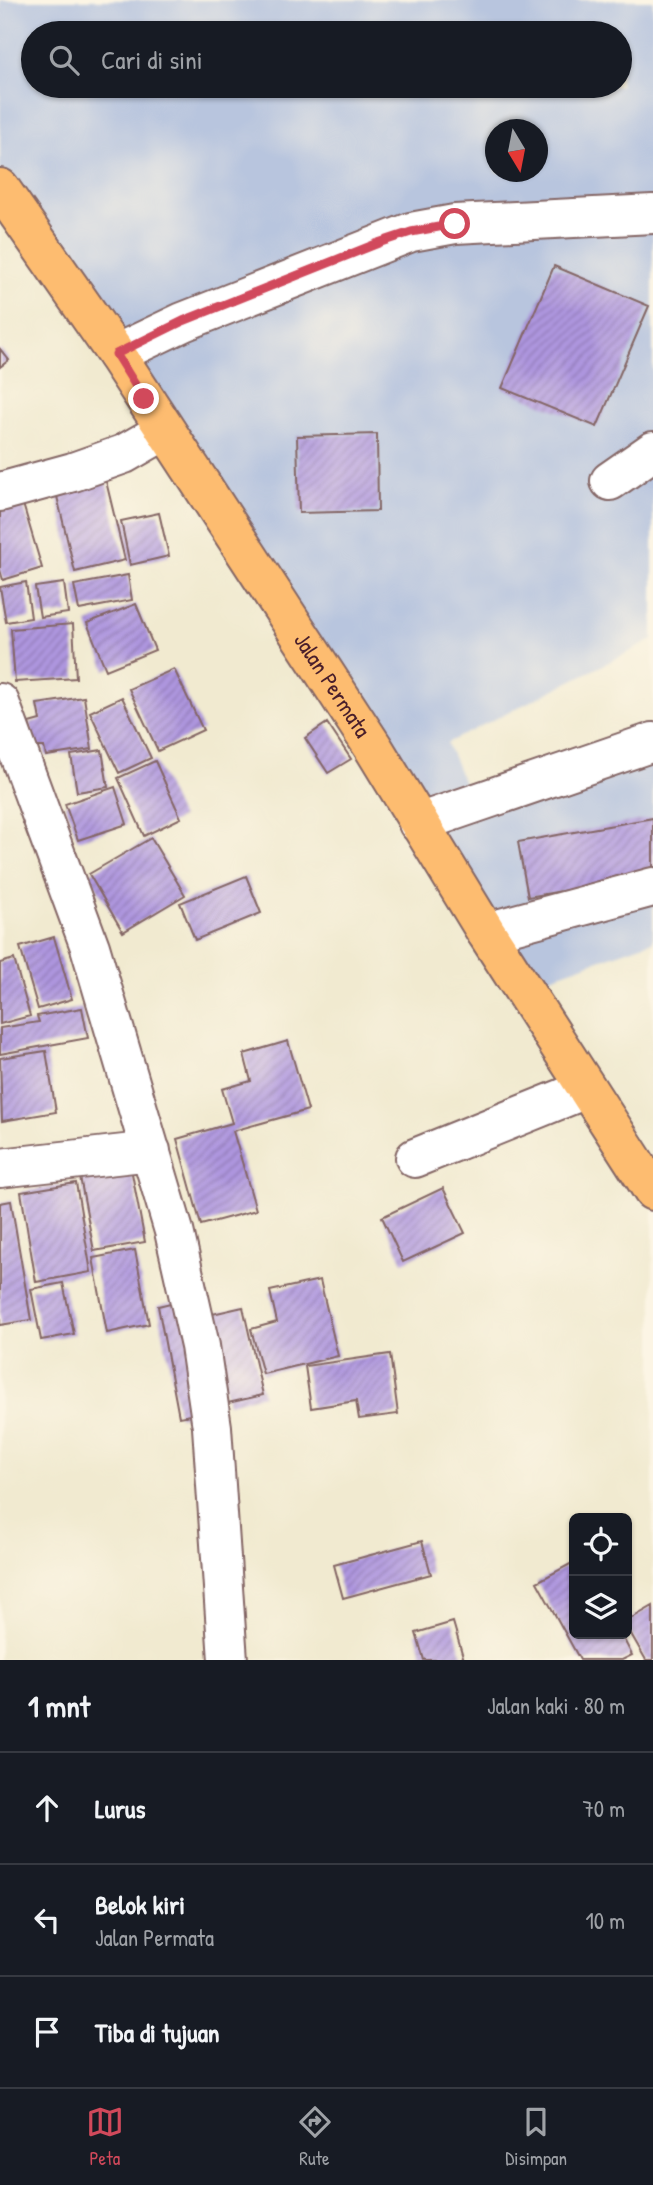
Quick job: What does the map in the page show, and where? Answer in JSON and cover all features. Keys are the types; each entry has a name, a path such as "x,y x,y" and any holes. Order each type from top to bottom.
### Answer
{"main road":[{"name":"Jalan Permata","path":"0,188 116,354 373,747 486,932 653,1191"}],"street":[{"path":"116,354 183,321 411,232 455,224 653,214"},
{"path":"0,492 73,472 124,454 164,431"},
{"path":"610,481 653,452"},
{"path":"0,703 90,947 174,1231 202,1360 212,1427 228,1660"},
{"path":"418,823 653,742"},
{"path":"486,932 653,887"},
{"path":"415,1158 586,1089"},
{"path":"0,1168 150,1151"}],"shaded area":[{"path":"0,0 653,0 653,640 447,743 477,814 653,751 653,941 525,986 0,203"}],"building":[{"path":"554,266 649,306 597,427 502,388"},
{"path":"0,349 9,360 0,367"},
{"path":"377,434 378,511 299,513 297,436"},
{"path":"105,477 125,560 75,572 55,488"},
{"path":"23,504 42,568 3,580 0,570 0,510"},
{"path":"159,513 169,556 130,565 121,521"},
{"path":"128,575 132,600 79,610 74,585"},
{"path":"26,582 31,618 6,622 0,587"},
{"path":"64,583 68,613 40,617 35,587"},
{"path":"136,604 155,650 106,670 87,623"},
{"path":"73,624 76,678 15,682 11,629"},
{"path":"174,669 203,730 158,751 129,689"},
{"path":"84,697 92,749 46,756 44,747 35,747 29,723 40,720 37,704"},
{"path":"122,697 151,758 119,773 90,712"},
{"path":"327,723 351,759 328,773 305,738"},
{"path":"102,750 108,787 77,792 71,755"},
{"path":"155,761 181,818 144,836 118,778"},
{"path":"115,787 127,824 78,840 65,804"},
{"path":"653,818 653,875 528,897 518,842"},
{"path":"151,838 185,895 123,932 89,874"},
{"path":"246,876 261,913 195,940 180,903"},
{"path":"54,937 72,999 38,1009 20,947"},
{"path":"14,959 30,1016 0,1024 0,963"},
{"path":"82,1008 88,1038 0,1054 0,1028 39,1022 37,1016"},
{"path":"288,1041 308,1110 233,1131 256,1210 201,1225 177,1139 232,1123 222,1089 251,1081 244,1054"},
{"path":"46,1051 56,1112 2,1121 0,1058"},
{"path":"131,1168 145,1242 94,1251 80,1177"},
{"path":"76,1183 91,1272 36,1282 21,1192"},
{"path":"443,1188 465,1233 403,1262 382,1217"},
{"path":"11,1201 31,1320 0,1325 0,1203"},
{"path":"135,1250 149,1324 107,1333 93,1258"},
{"path":"320,1280 338,1356 263,1374 251,1329 277,1322 270,1291"},
{"path":"63,1283 74,1334 41,1340 31,1289"},
{"path":"183,1300 207,1412 179,1417 158,1306"},
{"path":"243,1307 263,1395 228,1403 208,1315"},
{"path":"390,1354 398,1414 359,1419 356,1401 311,1408 305,1366"},
{"path":"422,1541 431,1574 343,1598 334,1565"},
{"path":"569,1565 569,1639 624,1639 632,1655 622,1660 580,1660 537,1582"},
{"path":"653,1606 653,1660 646,1660 632,1636 632,1618"},
{"path":"453,1622 464,1660 424,1660 416,1633"}],"route":[{"path":"144,399 116,354 183,321 381,242 411,232 455,224"}]}
